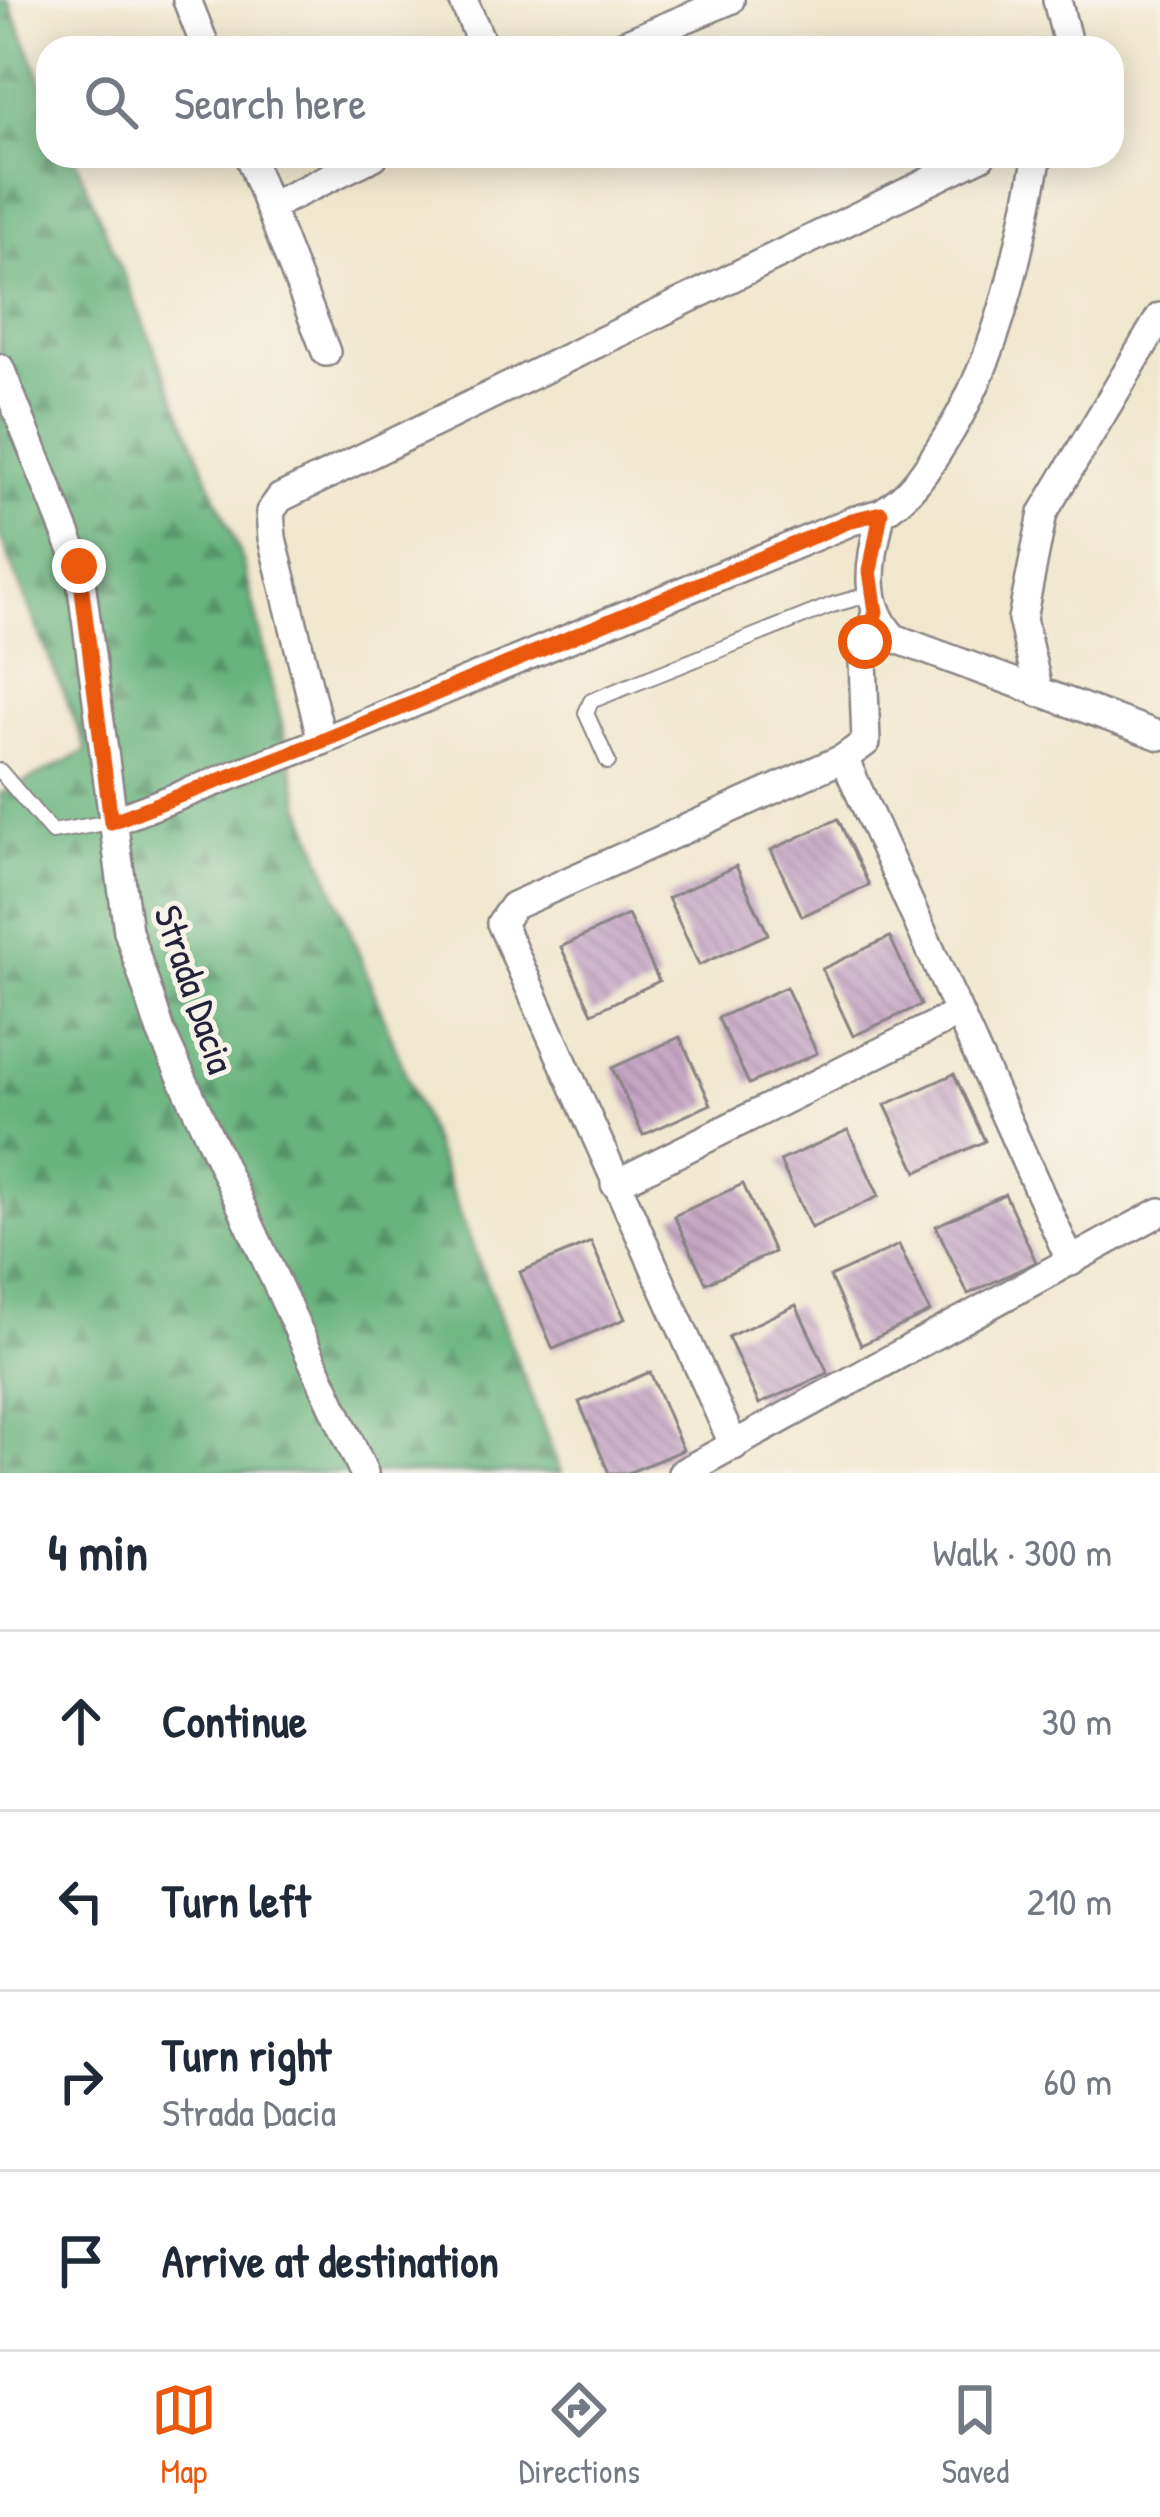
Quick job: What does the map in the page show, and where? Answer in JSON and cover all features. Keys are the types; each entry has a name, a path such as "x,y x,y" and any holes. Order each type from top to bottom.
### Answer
{"street":[{"path":"187,0 201,36"},
{"path":"463,0 479,36"},
{"path":"644,36 730,0"},
{"path":"1057,0 1066,36"},
{"path":"254,168 326,352"},
{"path":"269,206 349,168"},
{"path":"322,741 272,538 270,512 280,498 956,168"},
{"path":"111,822 322,741 852,520 881,513 909,496 962,414 987,364 1009,294 1035,168"},
{"path":"1039,693 1022,619 1043,514 1160,316"},
{"name":"Strada Dacia","path":"0,368 79,566 128,931 161,1032 364,1473"},
{"path":"734,1446 502,923 513,906 844,758 866,742 863,659 873,603 870,571 881,513"},
{"path":"873,603 894,638 1160,736"},
{"path":"844,758 1071,1262"},
{"path":"615,1184 958,1014"},
{"path":"682,1473 1160,1212"}],"lane":[{"path":"608,762 586,713 591,701 873,603"},
{"path":"0,771 52,832 111,822"}],"green space":[{"path":"0,0 8,0 36,66 36,168 79,168 243,561 301,805 561,1473 0,1473 0,794 87,751 0,536"}],"building":[{"path":"838,819 869,885 802,916 771,850"},
{"path":"736,866 768,934 699,965 668,898"},
{"path":"628,915 659,981 592,1013 561,947"},
{"path":"890,937 921,1005 853,1036 822,969"},
{"path":"786,987 817,1053 749,1084 718,1018"},
{"path":"680,1037 711,1104 643,1135 612,1068"},
{"path":"954,1074 985,1141 917,1172 885,1105"},
{"path":"848,1130 879,1196 811,1228 780,1161"},
{"path":"743,1184 774,1252 706,1283 674,1216"},
{"path":"1005,1194 1036,1262 968,1294 936,1226"},
{"path":"591,1242 625,1319 553,1349 520,1272"},
{"path":"899,1245 930,1312 861,1345 830,1277"},
{"path":"796,1305 828,1373 759,1404 728,1337"},
{"path":"650,1372 683,1450 628,1473 609,1473 579,1402"}],"route":[{"path":"79,566 111,822 322,741 852,520 881,513 870,571 876,612 865,642"}]}
